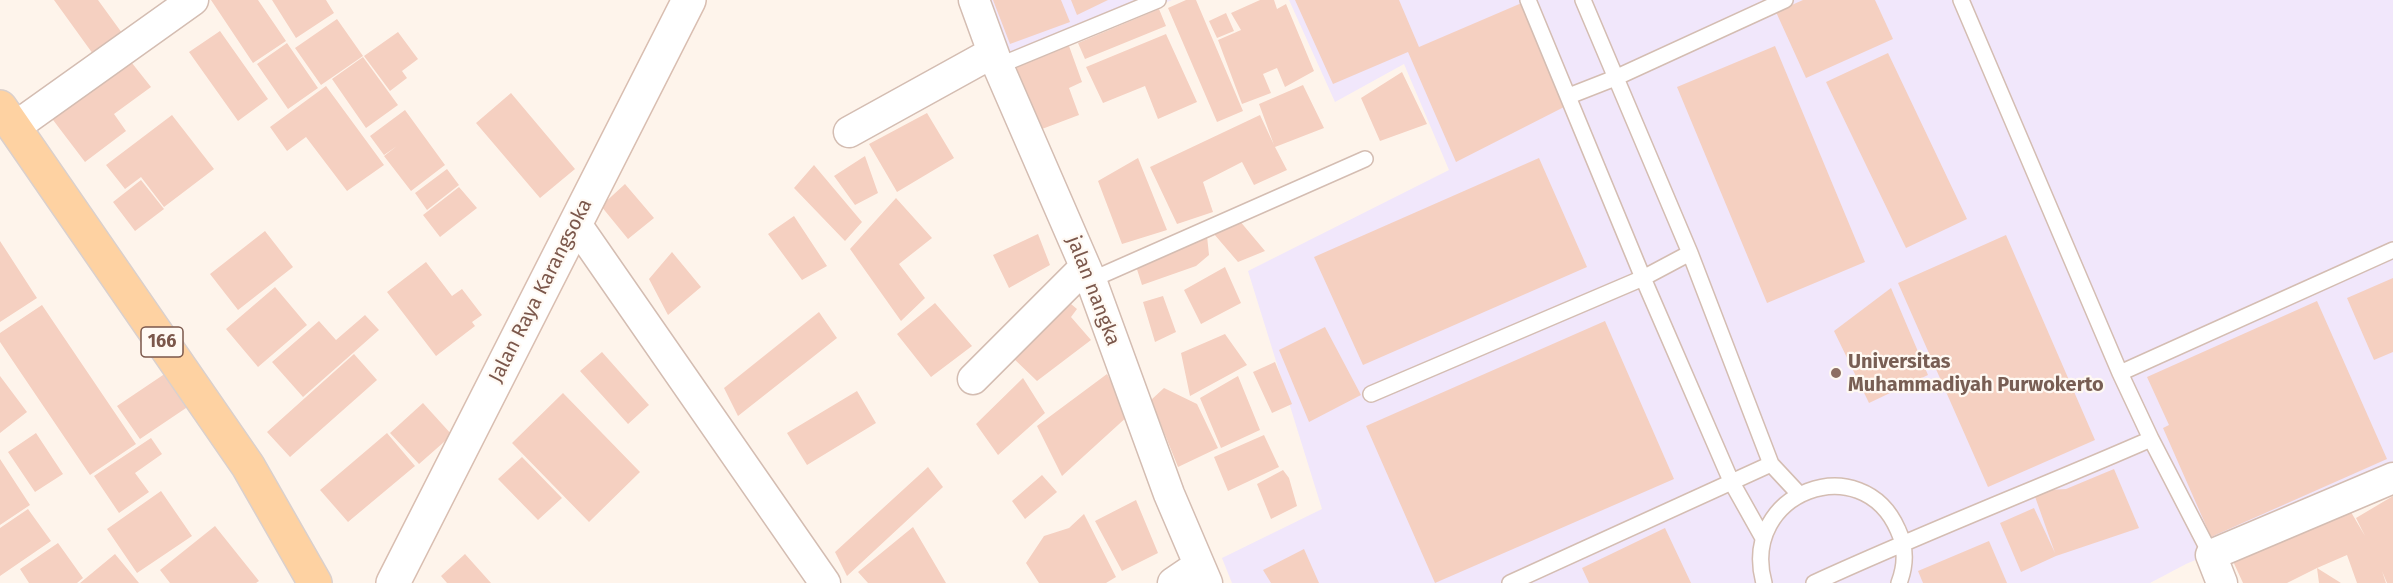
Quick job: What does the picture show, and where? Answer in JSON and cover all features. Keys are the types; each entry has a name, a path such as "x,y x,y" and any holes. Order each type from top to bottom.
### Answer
{"main road":[{"name":"Jalan Raya Karangsoka","path":"393,583 690,0"},
{"name":"166","path":"7,117 248,466 315,583"}],"street":[{"path":"7,117 193,0"},
{"name":"jalan nangka","path":"974,0 995,59 1088,274 1169,494 1202,574"},
{"path":"849,132 995,59"},
{"path":"576,224 825,583"},
{"path":"973,379 1088,274"},
{"path":"2222,583 2211,555 2393,478"},
{"path":"1173,583 1202,574"}],"lane":[{"path":"995,59 1158,0"},
{"path":"1528,0 1643,278 1731,481 1763,538"},
{"path":"1583,0 1690,253 1771,464 1799,494"},
{"path":"1569,96 1615,78 1785,0"},
{"path":"1962,0 2120,373 2211,555"},
{"path":"1088,274 1365,159"},
{"path":"2120,373 2393,250"},
{"path":"1371,394 1643,278 1690,253"},
{"path":"1814,583 1904,542 2033,491 2151,439"},
{"path":"1510,583 1771,464"},
{"path":"1764,583 1760,560 1763,538 1777,512 1799,494 1824,486 1851,488 1875,499 1893,518 1904,542 1904,570 1899,583"}],"shaded area":[{"path":"976,0 1172,0 1004,68"},
{"name":"Universitas Muhammadiyah Purwokerto","path":"1289,0 2393,0 2393,476 2186,564 2150,583 1232,583 1222,558 1322,509 1248,271 1449,170 1404,64 1335,102"}],"building":[{"path":"54,0 98,0 122,33 93,54"},
{"path":"211,0 258,0 286,41 253,63"},
{"path":"272,0 326,0 334,13 296,38"},
{"path":"993,0 1061,0 1070,22 1010,44"},
{"path":"1071,0 1108,0 1077,15"},
{"path":"1186,0 1196,0 1243,111 1217,122 1168,8"},
{"path":"1260,0 1274,0 1277,9 1286,4 1314,71 1285,87 1277,68 1263,74 1271,93 1242,104 1218,40 1241,30 1231,13"},
{"path":"1295,0 1399,0 1419,47 1524,2 1566,106 1456,162 1408,52 1333,84"},
{"path":"1803,0 1875,0 1893,39 1806,78 1776,12"},
{"path":"1159,9 1166,26 1085,59 1078,43"},
{"path":"1226,13 1234,31 1217,38 1209,21"},
{"path":"337,19 363,56 321,85 295,48"},
{"path":"220,31 268,99 238,121 189,52"},
{"path":"398,32 418,59 402,71 407,78 390,91 364,56"},
{"path":"1166,34 1197,102 1158,119 1145,86 1103,103 1086,67"},
{"path":"287,43 318,88 288,109 257,64"},
{"path":"1069,46 1082,82 1069,88 1079,115 1042,129 1015,68"},
{"path":"1775,46 1865,262 1767,303 1677,87"},
{"path":"1888,53 1967,219 1906,248 1826,82"},
{"path":"363,57 398,105 366,128 332,79"},
{"path":"128,58 151,87 114,114 126,131 85,162 50,116"},
{"path":"1402,72 1427,124 1380,141 1361,98"},
{"path":"1303,85 1324,128 1275,147 1287,170 1254,185 1242,162 1203,182 1213,212 1177,224 1150,167 1260,115 1274,145 1259,104"},
{"path":"326,86 384,165 347,191 306,137 287,151 270,127"},
{"path":"511,93 575,169 540,198 476,123"},
{"path":"405,110 445,165 411,191 384,156 397,146 384,155 370,136"},
{"path":"927,113 954,158 897,192 869,144"},
{"path":"172,115 214,169 164,207 141,177 125,189 106,165"},
{"path":"865,156 878,193 855,205 834,176"},
{"path":"1138,158 1167,230 1122,244 1098,181"},
{"path":"1539,158 1587,267 1363,365 1314,257"},
{"path":"814,165 862,222 845,241 794,188"},
{"path":"447,169 459,185 427,210 415,193"},
{"path":"141,180 164,209 135,231 113,202"},
{"path":"625,184 654,218 628,239 601,206"},
{"path":"459,187 477,208 440,237 423,215"},
{"path":"896,198 932,238 899,264 925,298 901,321 850,249"},
{"path":"794,216 827,266 802,280 768,234"},
{"path":"1239,220 1265,251 1238,262 1214,234"},
{"path":"265,231 293,267 238,310 210,274"},
{"path":"1038,234 1050,265 1009,288 993,255"},
{"path":"2006,235 2095,440 1988,487 1898,283"},
{"path":"1207,236 1209,255 1196,266 1142,285 1135,263"},
{"path":"0,241 37,298 0,322"},
{"path":"672,252 701,287 668,315 649,279"},
{"path":"426,262 452,296 462,289 482,315 472,322 475,326 436,356 387,292"},
{"path":"1225,267 1241,303 1201,324 1184,290"},
{"path":"2393,278 2393,352 2374,360 2347,298"},
{"path":"275,287 307,325 258,367 226,329"},
{"path":"1891,288 1928,375 1869,403 1834,331"},
{"path":"1163,296 1176,332 1155,342 1143,302"},
{"path":"2317,301 2387,459 2211,537 2163,428 2169,425 2147,377"},
{"path":"935,303 972,346 931,377 897,334"},
{"path":"1071,304 1077,309 1071,317 1091,340 1037,381 1011,356"},
{"path":"42,305 136,444 90,475 0,342 0,333"},
{"path":"819,312 837,338 738,416 724,388"},
{"path":"365,315 379,330 303,397 272,362 319,321 336,340"},
{"path":"1605,321 1674,479 1435,583 1366,426"},
{"path":"1325,327 1361,395 1309,422 1279,350"},
{"path":"1225,334 1247,365 1190,396 1181,353"},
{"path":"602,352 649,405 628,424 580,371"},
{"path":"354,354 377,380 290,457 267,432"},
{"path":"1275,362 1292,404 1272,413 1253,372"},
{"path":"166,373 189,406 140,439 117,406"},
{"path":"1107,374 1129,415 1062,476 1037,426"},
{"path":"0,376 27,412 0,433"},
{"path":"1238,376 1260,430 1221,448 1200,398"},
{"path":"1023,378 1045,413 998,455 976,424"},
{"path":"1164,388 1197,404 1218,448 1178,467 1151,400"},
{"path":"857,391 876,423 807,465 787,433"},
{"path":"563,393 640,472 589,522 512,443"},
{"path":"423,403 452,435 419,464 390,433"},
{"path":"36,433 63,474 35,492 8,452"},
{"path":"387,433 415,466 348,522 320,490"},
{"path":"1264,435 1279,467 1228,491 1214,457"},
{"path":"151,438 162,454 135,473 149,492 119,513 94,476"},
{"path":"522,457 562,498 538,520 498,479"},
{"path":"0,459 30,505 0,525"},
{"path":"928,467 943,487 847,576 835,552"},
{"path":"2114,469 2139,528 2056,556 2021,572 2000,523 2034,508 2055,553 2033,491 2066,489"},
{"path":"1283,470 1289,478 1297,506 1271,519 1257,484"},
{"path":"1042,475 1057,492 1025,519 1012,501"},
{"path":"161,491 192,536 137,573 107,529"},
{"path":"2393,496 2393,583 2387,583 2382,571 2386,583 2357,583 2347,555 2287,583 2243,583 2232,559 2348,507 2365,536 2356,518"},
{"path":"1136,500 1158,553 1122,571 1095,521"},
{"path":"28,509 51,541 0,576 0,528"},
{"path":"1084,514 1116,577 1106,583 1039,583 1026,563 1044,536 1069,528"},
{"path":"215,526 259,581 256,583 170,583 160,570"},
{"path":"913,527 946,583 868,583 858,572"},
{"path":"1665,528 1691,583 1589,583 1582,568"},
{"path":"1989,541 2007,583 1923,583 1918,571"},
{"path":"58,543 83,578 77,583 29,583 20,569"},
{"path":"1304,549 1319,583 1271,583 1263,570"},
{"path":"115,554 139,583 80,583"},
{"path":"465,554 491,583 447,583 441,576"},
{"path":"2317,568 2341,583 2319,583"}],"place":[{"name":"Universitas Muhammadiyah Purwokerto","path":"1836,373"}]}
